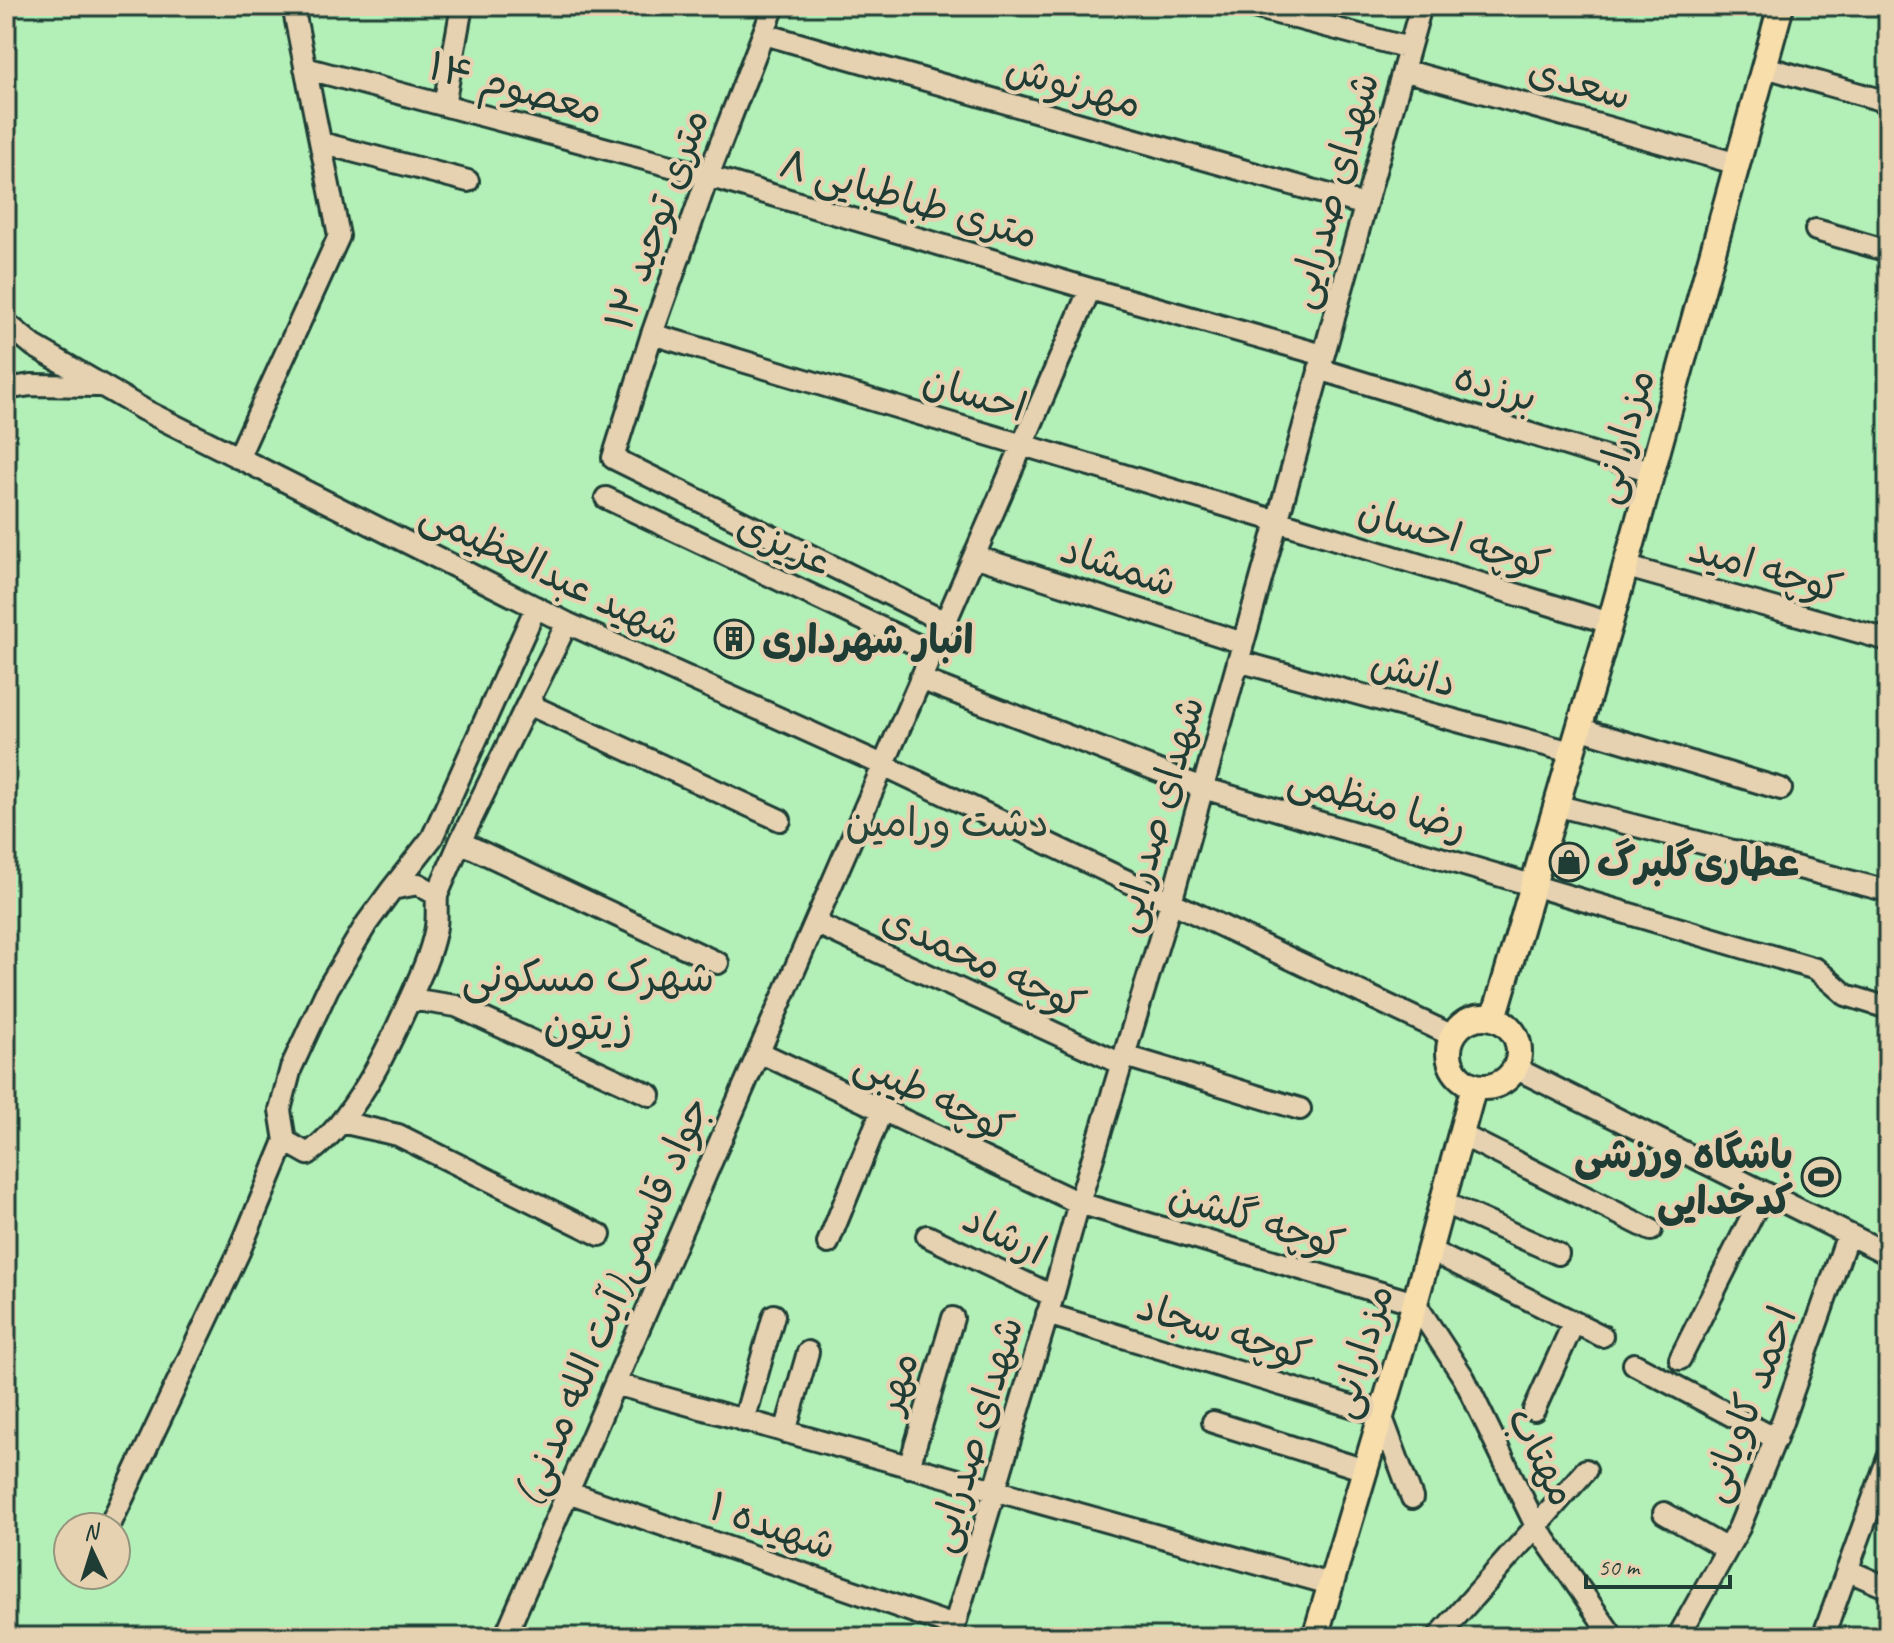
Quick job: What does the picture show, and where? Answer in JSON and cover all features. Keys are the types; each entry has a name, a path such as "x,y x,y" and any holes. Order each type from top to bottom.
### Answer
{"main road":[{"name":"مزدارانی","path":"1494,1018 1610,623 1781,6"},
{"path":"1480,1017 1494,1018 1506,1024 1515,1035 1520,1048 1518,1062 1512,1074 1501,1083 1488,1088 1474,1086 1462,1080 1453,1069 1448,1056 1450,1042 1456,1030 1467,1021 1480,1017"},
{"name":"مزدارانی","path":"1321,1634 1330,1584 1415,1303 1474,1086"}],"street":[{"path":"238,458 339,236 293,6"},
{"path":"444,105 462,6"},
{"name":"۱۲ متری توحید","path":"774,6 708,176 652,334 613,458 945,622"},
{"path":"1250,6 1409,48"},
{"name":"شهدای صدرایی","path":"952,1632 1171,902 1421,6"},
{"name":"مهرنوش","path":"764,34 1365,205"},
{"path":"1765,67 1888,102"},
{"name":"۱۴ معصوم","path":"305,68 708,176"},
{"name":"سعدی","path":"1403,70 1738,164"},
{"path":"321,143 468,181"},
{"name":"۸ متری طباطبایی","path":"708,176 1090,289 1321,362"},
{"path":"1816,230 1888,251"},
{"name":"جواد قاسمی(آیت الله مدنی)","path":"505,1637 1090,289"},
{"path":"6,323 34,346 101,386"},
{"name":"احسان","path":"652,334 1277,521"},
{"name":"برزده","path":"1321,362 1651,471"},
{"name":"شهید عبدالعظیمی","path":"6,389 31,385 101,386 567,623 883,765 1453,1036"},
{"name":"عزیزی","path":"606,498 932,652"},
{"name":"کوچه احسان","path":"1277,521 1610,623"},
{"name":"شمشاد","path":"974,556 1240,652"},
{"name":"کوچه امید","path":"1624,566 1888,640"},
{"path":"117,1511 239,1252 285,1141 280,1110 291,1068 328,988 367,923 432,838 536,607"},
{"path":"285,1141 308,1154 320,1145 341,1122 386,1051 423,970 436,930 437,895 567,623"},
{"name":"دانش","path":"1240,652 1571,752"},
{"name":"رضا منظمی","path":"920,679 1203,788 1816,969 1846,995 1888,1008"},
{"path":"528,704 780,820"},
{"path":"1578,728 1781,789"},
{"path":"1555,805 1888,891"},
{"path":"460,842 718,963"},
{"path":"392,889 418,884 437,895"},
{"name":"کوچه محمدی","path":"815,923 1123,1060 1300,1109"},
{"path":"410,999 456,1006 650,1095"},
{"name":"کوچه طیبی","path":"759,1052 1079,1203"},
{"path":"1515,1068 1888,1254"},
{"path":"828,1243 882,1110"},
{"path":"341,1122 398,1135 600,1235"},
{"path":"1460,1134 1651,1230"},
{"path":"1680,1359 1764,1192"},
{"path":"1442,1202 1558,1254"},
{"name":"کوچه گلشن","path":"1079,1203 1415,1303"},
{"name":"احمد کاویانی","path":"1678,1637 1739,1528 1776,1439 1848,1234"},
{"name":"ارشاد","path":"927,1236 1050,1305"},
{"path":"1429,1250 1602,1336"},
{"name":"مهتاب","path":"1415,1303 1464,1378 1536,1526 1609,1635"},
{"name":"کوچه سجاد","path":"1050,1305 1381,1415"},
{"path":"744,1421 774,1315"},
{"name":"مهر","path":"909,1467 953,1318"},
{"path":"1534,1410 1574,1322"},
{"path":"785,1432 808,1352"},
{"path":"1634,1364 1776,1439"},
{"path":"615,1384 1330,1584"},
{"path":"1381,1415 1412,1498"},
{"path":"1213,1422 1365,1470"},
{"path":"1823,1637 1888,1458"},
{"path":"1438,1637 1586,1470"},
{"name":"شهیده ۱","path":"568,1492 952,1632"},
{"path":"1664,1513 1727,1549"},
{"path":"1847,1570 1888,1588"}],"green space":[{"name":"دشت ورامین","path":"6,6 1888,6 1888,1637 6,1637"}],"place":[{"name":"انبار شهرداری","path":"734,639"},
{"name":"عطاری‌گلبرگ","path":"1569,862"},
{"name":"باشگاه ورزشی کدخدایی","path":"1821,1177"}],"district":[{"name":"شهرک مسکونی زیتون","path":"588,1000"}]}
